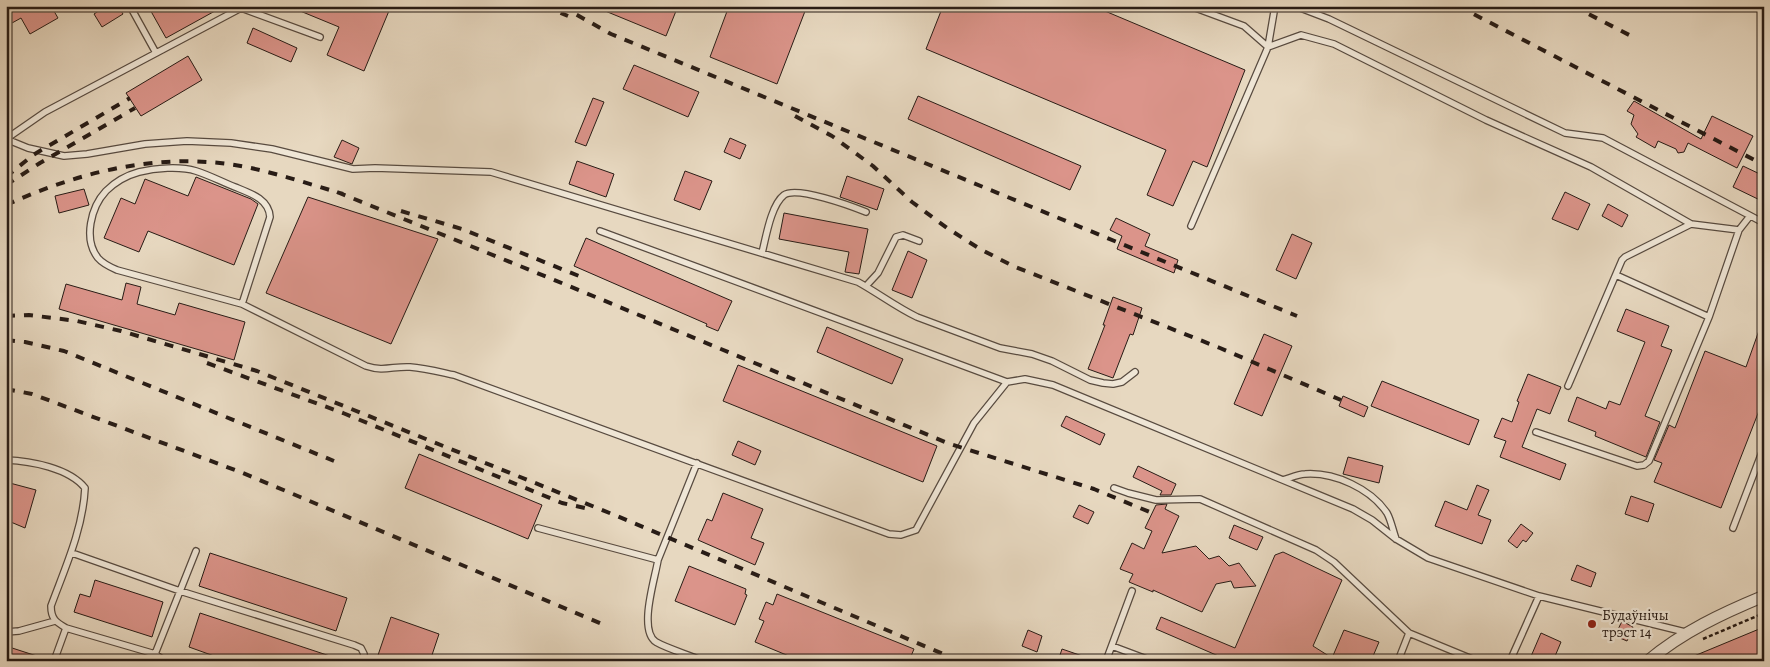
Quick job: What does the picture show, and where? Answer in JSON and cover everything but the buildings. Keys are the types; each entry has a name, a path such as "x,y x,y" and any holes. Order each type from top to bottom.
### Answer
{"street":[{"path":"1653,659 1688,633 1721,614 1764,596"}],"lane":[{"path":"130,6 156,53"},
{"path":"1190,6 1244,26 1268,47"},
{"path":"1190,226 1268,47 1275,6"},
{"path":"1294,6 1328,19 1565,133 1602,138 1764,223"},
{"path":"6,139 45,112 240,7 320,37"},
{"path":"1268,47 1301,35 1334,44 1486,120 1591,167 1691,224 1739,230"},
{"path":"6,139 28,148 64,156 145,144 187,141 222,142 272,149 353,169 491,172 858,282 917,317 1000,348 1032,354 1052,361 1090,380 1112,384 1130,378 1135,372"},
{"path":"242,304 270,217 269,208 264,202 195,170 180,169 140,172 125,177 107,190 97,204 89,238 97,257 103,263 116,270 242,304 377,370 408,367 454,375 889,534 908,534 916,530 974,423 1007,382"},
{"path":"762,253 772,216 778,202 784,195 793,192 840,202 866,212"},
{"path":"1536,432 1637,466 1644,465 1649,461 1709,317 1739,230 1750,216"},
{"path":"1568,386 1624,257 1691,224"},
{"path":"600,231 1007,382 1025,380 1053,385 1353,509 1372,520 1396,539 1428,558 1539,596 1688,633"},
{"path":"866,286 878,273 896,237 903,235 919,241"},
{"path":"1616,275 1709,317"},
{"path":"1733,528 1764,447"},
{"path":"6,460 31,462 68,475 79,480 85,488 84,502 72,553 50,606 50,614 55,621 66,628 155,654 166,661"},
{"path":"697,463 658,560 647,626 649,636 656,642 704,661"},
{"path":"1282,480 1305,474 1324,476 1353,484 1367,491 1379,502 1388,515 1396,539"},
{"path":"1114,488 1156,500 1200,499 1316,550 1334,562 1409,633 1477,661"},
{"path":"538,528 658,560"},
{"path":"155,654 196,551"},
{"path":"72,553 180,591 354,645 361,648 364,654 362,661"},
{"path":"1106,661 1132,591"},
{"path":"1510,661 1539,596"},
{"path":"6,632 19,632 55,621"},
{"path":"54,661 66,628"},
{"path":"1398,661 1409,633"},
{"path":"1112,646 1152,661"}],"path":[{"path":"1699,641 1764,613"}],"railway":[{"path":"544,6 568,16"},
{"path":"561,6 611,34 1297,316"},
{"path":"1458,6 1764,165"},
{"path":"1573,6 1635,38"},
{"path":"6,177 33,155 130,98"},
{"path":"6,185 135,108"},
{"path":"795,116 832,136 873,166 912,202 980,249 1013,266 1220,348 1341,400"},
{"path":"6,205 65,182 95,173 126,167 188,161 220,163 251,168 343,194"},
{"path":"337,192 950,444 1094,489 1152,513"},
{"path":"401,211 462,229 584,278"},
{"path":"6,316 29,315 77,321 121,331 257,371 617,516 960,661"},
{"path":"6,340 25,342 64,351 334,461"},
{"path":"207,363 343,413 562,503 585,508"},
{"path":"6,389 32,394 243,473 607,626"}],"place":[{"name":"Будаўнічы трэст 14","path":"1592,624"}]}
